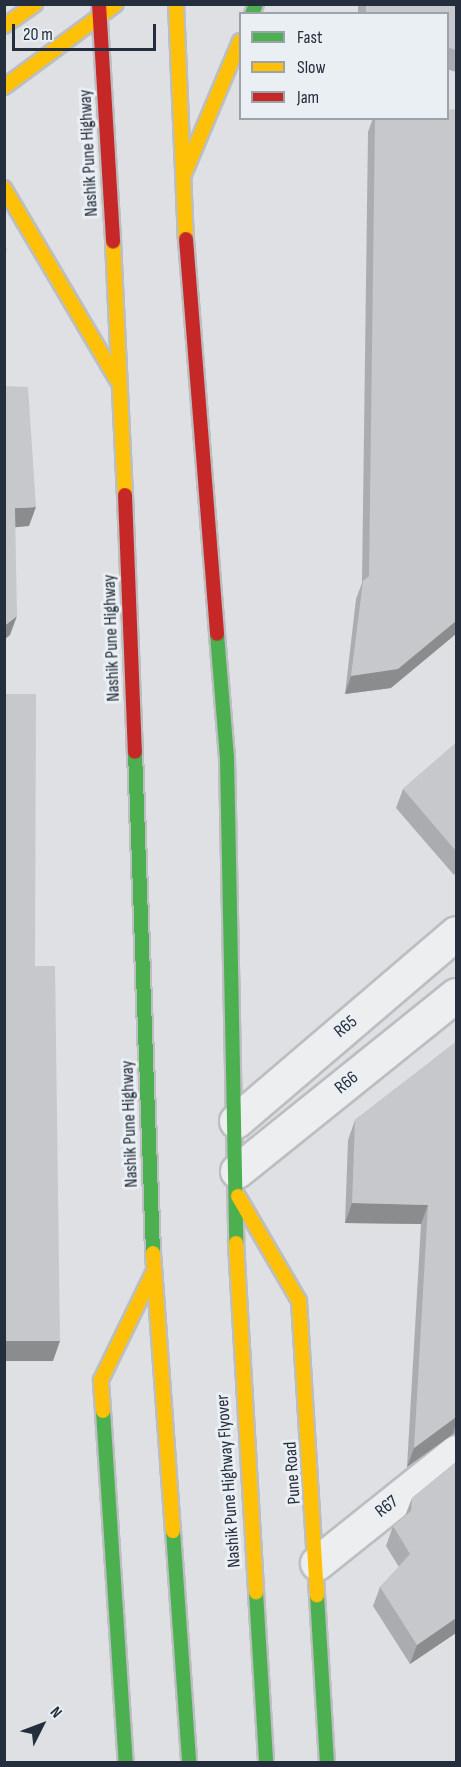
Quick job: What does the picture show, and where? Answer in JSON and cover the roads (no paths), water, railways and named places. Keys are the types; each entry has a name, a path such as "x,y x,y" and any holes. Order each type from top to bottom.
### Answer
{"main road":[{"path":"4,26 35,4"},
{"path":"4,87 99,10 116,4"},
{"path":"176,4 181,183 226,757 237,1184"},
{"name":"Nashik Pune Highway","path":"99,10 121,387 154,1271"},
{"path":"181,183 239,43"},
{"path":"4,188 121,387"},
{"name":"Pune Road","path":"237,1184 298,1300 317,1563 327,1762"},
{"name":"Nashik Pune Highway Flyover","path":"237,1184 242,1415 266,1762"},
{"path":"126,1762 101,1380 154,1271"},
{"path":"154,1271 189,1762"}],"street":[{"name":"R65","path":"236,1121 456,933"},
{"name":"R66","path":"237,1184 456,995"},
{"name":"R67","path":"317,1563 456,1452"}]}
